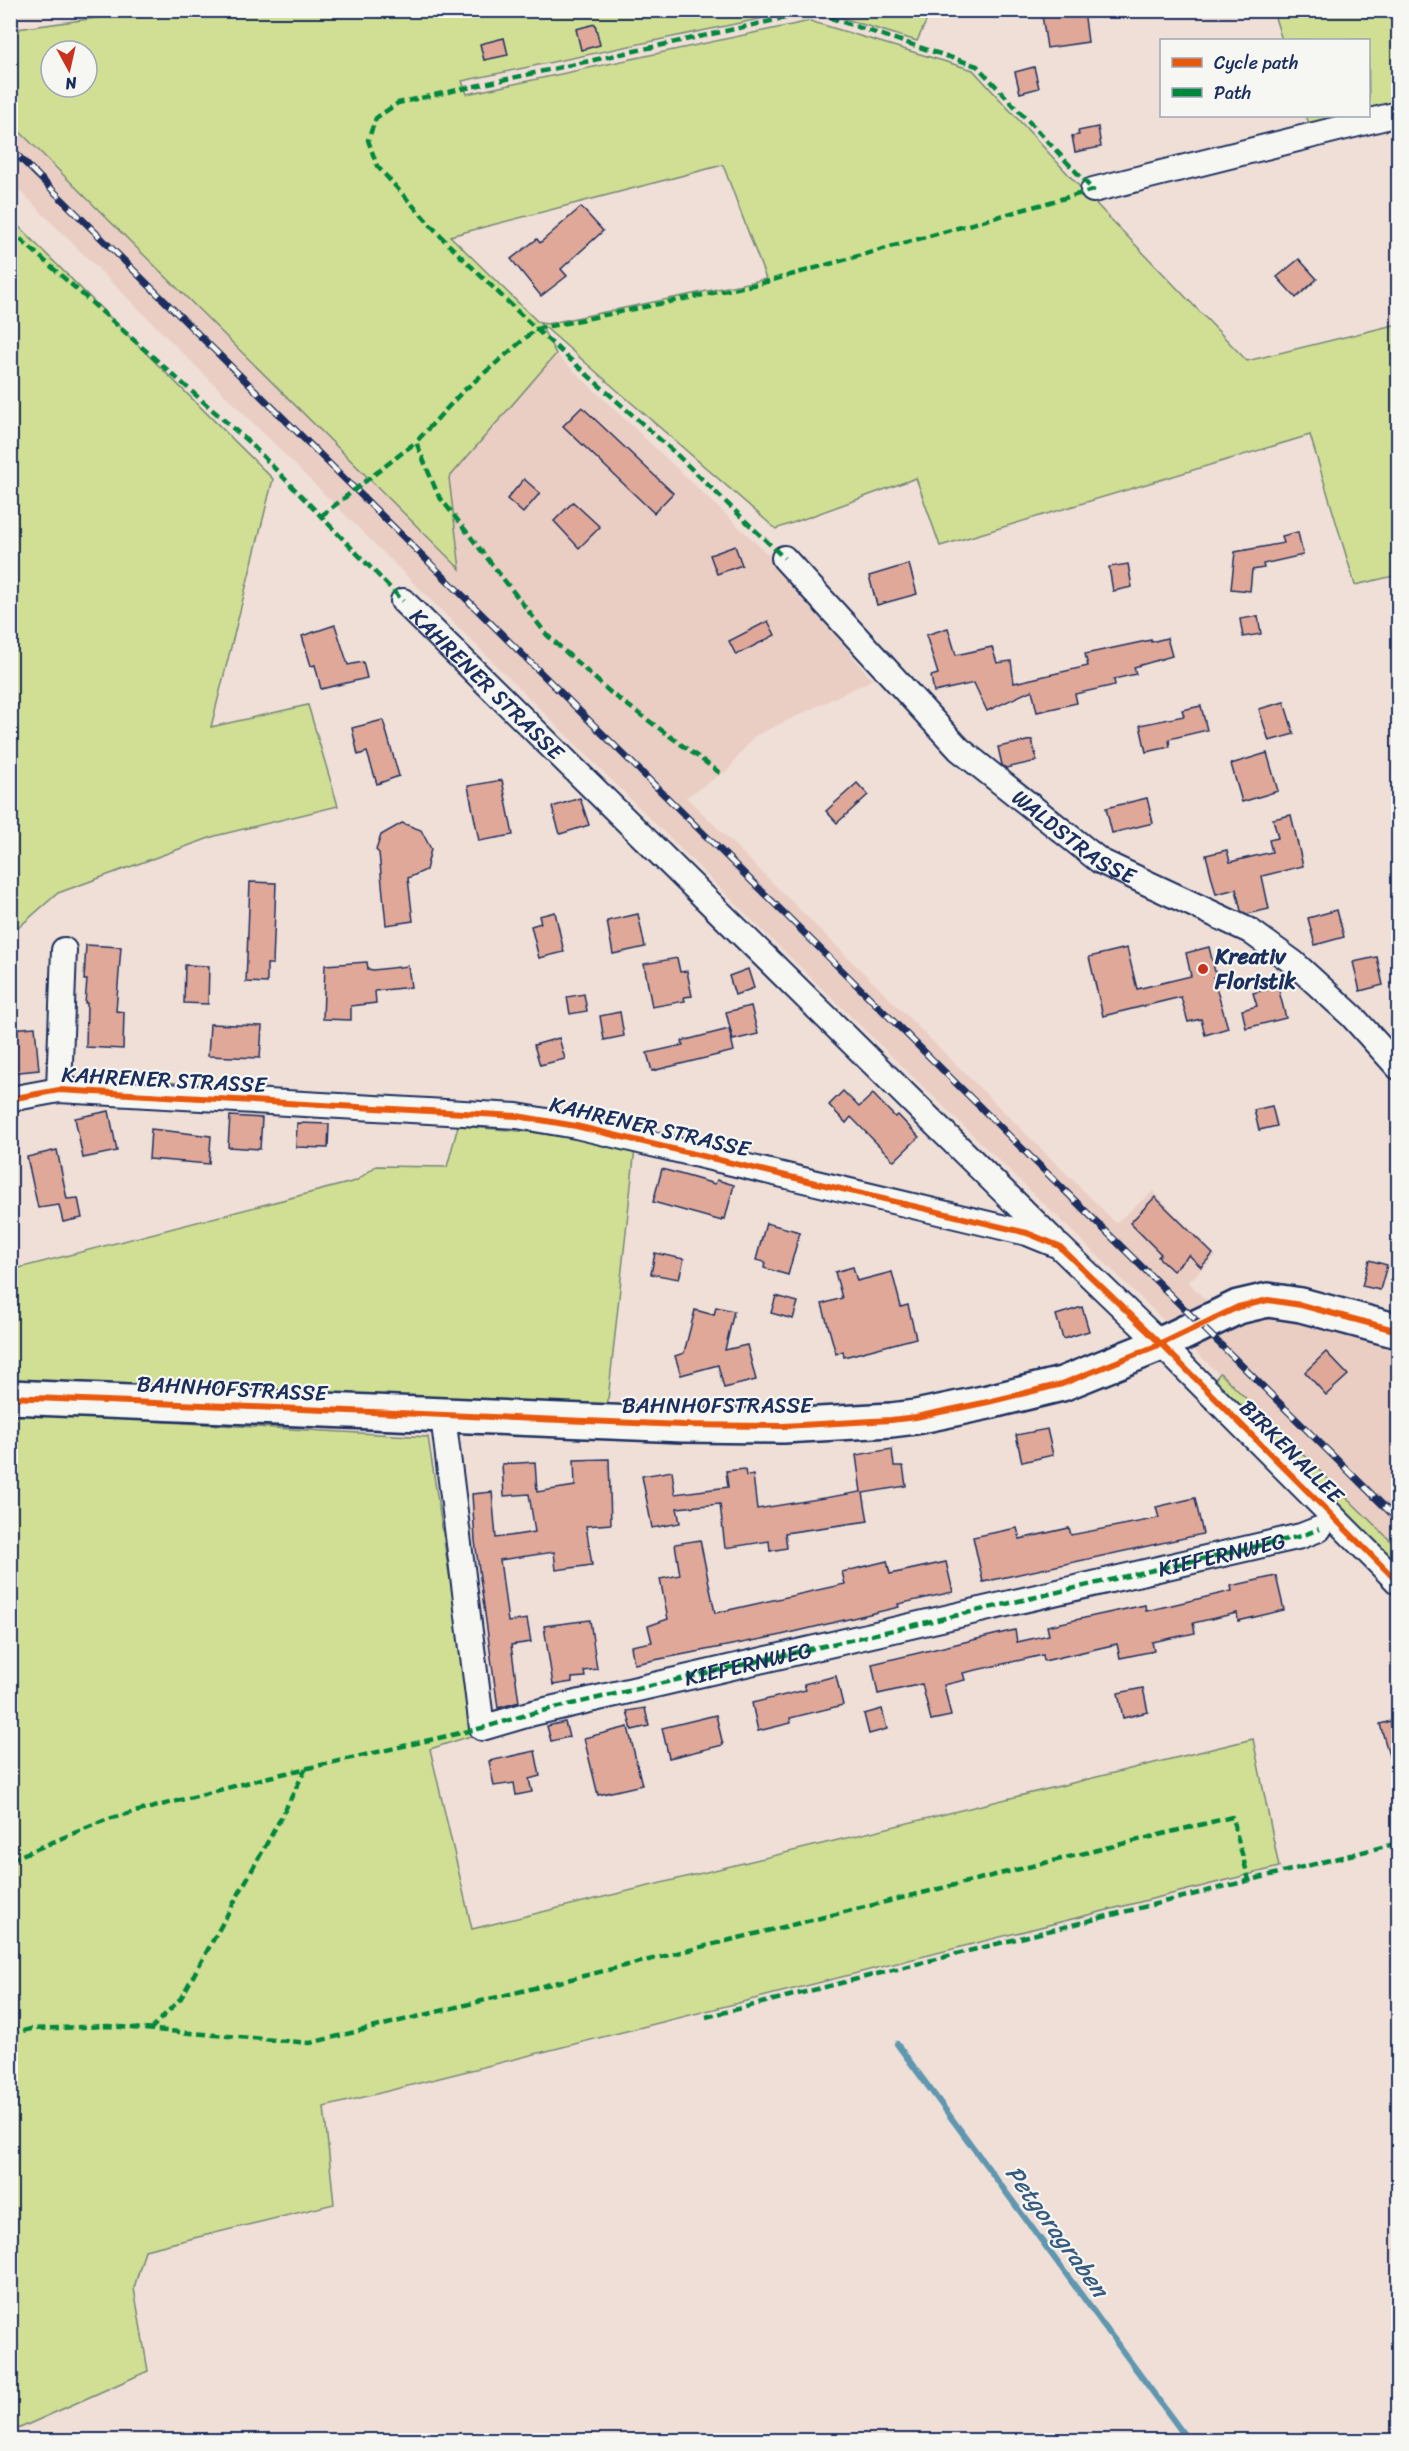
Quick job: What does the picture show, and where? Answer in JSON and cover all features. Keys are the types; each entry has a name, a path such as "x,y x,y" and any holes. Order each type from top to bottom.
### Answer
{"main road":[{"name":"BAHNHOFSTRASSE","path":"10,1396 443,1416 683,1425 783,1426 891,1420 936,1413 1062,1384 1161,1344 1238,1307 1268,1300 1300,1305 1398,1331"}],"street":[{"path":"1093,190 1398,114"},
{"name":"WALDSTRASSE","path":"784,558 959,749 1100,861 1250,931 1294,963 1343,1008 1398,1067"},
{"name":"KAHRENER STRASSE","path":"403,601 1161,1344"},
{"path":"59,1090 64,950"},
{"name":"KAHRENER STRASSE","path":"10,1099 59,1090 517,1116 587,1129 1027,1233 1059,1246"},
{"name":"BIRKENALLEE","path":"1161,1344 1398,1582"},
{"name":"KIEFERNWEG","path":"443,1416 482,1728 543,1711 1301,1536 1319,1528"}],"shaded area":[{"path":"10,123 459,569 449,478 556,354 776,562 872,680 753,737 728,770 686,797 1116,1223 1153,1191 1216,1256 1188,1282 1228,1323 1271,1314 1398,1348 1398,1548 767,935 11,182"}],"green space":[{"path":"154,10 802,10 462,81 467,94 810,21 973,70 1079,186 1247,361 1398,324 1398,575 1355,585 1310,435 940,546 916,478 776,529 539,322 556,354 449,478 460,569 11,123 10,30","holes":["723,165 766,279 546,324 537,321 450,236"]},
{"path":"819,11 931,11 917,41"},
{"path":"1273,11 1398,11 1398,103 1370,110 1370,39 1282,39"},
{"path":"1306,117 1337,117 1309,123"},
{"path":"10,218 273,479 211,727 308,705 338,806 215,836 58,893 11,934"},
{"path":"458,1126 531,1132 635,1148 607,1409 11,1389 11,1270 356,1181 376,1166 447,1167"},
{"path":"1220,1373 1398,1548 1398,1575 1212,1383"},
{"path":"10,1413 428,1437 474,1735 430,1749 472,1929 1253,1739 1279,1867 324,2107 334,2204 145,2250 134,2288 148,2371 11,2432"}],"building":[{"path":"1084,10 1088,42 1047,48 1042,15"},
{"path":"595,24 600,45 581,50 576,29"},
{"path":"504,38 508,55 484,60 480,44"},
{"path":"1034,67 1039,88 1020,93 1015,72"},
{"path":"1098,127 1101,147 1075,152 1072,136 1079,135 1078,131"},
{"path":"581,207 603,231 561,269 567,276 541,296 511,259 537,239 540,243"},
{"path":"1299,259 1317,279 1296,298 1277,277"},
{"path":"582,407 673,493 654,513 563,426"},
{"path":"524,479 540,493 523,513 507,499"},
{"path":"573,502 600,527 579,548 554,521"},
{"path":"1298,532 1303,555 1263,564 1264,568 1252,570 1250,591 1231,589 1235,552 1284,543 1282,536"},
{"path":"735,546 742,565 717,574 710,555"},
{"path":"909,564 917,594 877,605 869,576"},
{"path":"1128,564 1132,587 1113,591 1109,567"},
{"path":"1258,616 1261,634 1243,637 1240,619"},
{"path":"768,621 775,635 736,655 729,641"},
{"path":"335,625 348,665 363,662 367,678 321,689 315,665 311,666 302,636"},
{"path":"948,628 956,655 992,647 997,663 1011,661 1014,683 1088,666 1085,654 1151,640 1151,642 1167,638 1172,656 1134,667 1136,674 1114,679 1115,685 1075,694 1077,703 1037,712 1032,690 987,711 974,683 934,692 931,676 938,674 926,635"},
{"path":"1284,702 1294,734 1269,741 1259,709"},
{"path":"1201,706 1207,730 1169,739 1170,747 1146,752 1140,725 1184,716 1182,710"},
{"path":"383,720 399,776 377,784 367,752 358,755 352,728"},
{"path":"1032,740 1037,761 1006,768 1002,765 998,747"},
{"path":"1267,753 1278,791 1242,802 1231,764"},
{"path":"502,780 513,835 479,841 468,786"},
{"path":"857,783 868,795 837,823 826,811"},
{"path":"580,798 589,825 560,834 552,807"},
{"path":"1147,798 1153,823 1112,833 1106,808"},
{"path":"1291,815 1303,866 1262,876 1269,909 1247,914 1241,911 1236,889 1216,894 1206,855 1227,850 1230,862 1272,852 1269,840 1278,838 1273,819"},
{"path":"402,823 421,830 431,849 426,870 408,878 413,921 386,925 379,853 376,850 381,835"},
{"path":"250,882 276,883 273,964 267,964 267,983 246,982"},
{"path":"1337,910 1344,937 1315,945 1308,918"},
{"path":"555,912 564,952 539,958 531,926 541,923 539,916"},
{"path":"638,914 645,947 613,954 607,921"},
{"path":"86,945 121,947 116,1011 124,1012 123,1049 86,1047 87,980 84,980"},
{"path":"1209,947 1216,976 1213,977 1228,1028 1205,1035 1201,1019 1188,1022 1181,997 1103,1016 1089,957 1127,948 1137,989 1191,976 1186,953"},
{"path":"1377,957 1383,985 1360,991 1353,962"},
{"path":"677,958 680,972 687,971 692,996 684,997 685,1001 652,1007 644,964"},
{"path":"367,962 368,969 373,970 408,966 411,987 375,991 376,1003 351,1006 351,1020 323,1019 325,965"},
{"path":"185,965 209,966 208,1004 184,1003"},
{"path":"748,969 754,988 735,995 729,976"},
{"path":"1278,987 1286,1018 1246,1028 1242,1010 1257,1006 1253,993"},
{"path":"584,994 587,1011 570,1014 567,997"},
{"path":"751,1006 758,1034 733,1040 726,1012"},
{"path":"620,1012 624,1036 604,1040 600,1016"},
{"path":"210,1024 262,1026 260,1058 208,1056"},
{"path":"35,1027 39,1070 10,1073 10,1029"},
{"path":"729,1029 734,1051 652,1071 647,1053 683,1045 682,1041"},
{"path":"559,1038 565,1059 540,1065 534,1045"},
{"path":"843,1091 859,1107 873,1094 919,1137 894,1161 851,1117 846,1123 829,1105"},
{"path":"1272,1106 1277,1126 1259,1130 1254,1110"},
{"path":"109,1111 117,1151 83,1158 75,1118"},
{"path":"230,1116 262,1118 260,1149 228,1147"},
{"path":"297,1123 329,1124 328,1148 296,1147"},
{"path":"151,1129 211,1136 209,1164 149,1159"},
{"path":"57,1150 67,1199 78,1198 82,1218 63,1222 59,1205 38,1208 27,1157"},
{"path":"662,1169 715,1184 717,1180 734,1185 725,1219 722,1218 722,1221 653,1202"},
{"path":"1155,1197 1213,1254 1201,1267 1189,1255 1173,1271 1158,1257 1161,1254 1130,1223"},
{"path":"766,1223 800,1232 788,1275 764,1268 765,1262 756,1260"},
{"path":"655,1253 684,1259 679,1279 651,1274"},
{"path":"1369,1260 1387,1265 1380,1290 1362,1286"},
{"path":"853,1267 857,1281 892,1272 901,1307 908,1305 916,1338 844,1357 843,1351 836,1354 822,1304 842,1298 835,1272"},
{"path":"776,1296 798,1302 793,1319 771,1313"},
{"path":"716,1307 734,1311 725,1350 747,1345 756,1380 724,1388 718,1365 681,1375 675,1356 684,1353 695,1310 714,1315"},
{"path":"1082,1307 1089,1331 1063,1339 1056,1315"},
{"path":"1326,1352 1348,1375 1326,1395 1305,1372"},
{"path":"1047,1429 1053,1455 1022,1462 1016,1435"},
{"path":"892,1449 894,1466 903,1466 906,1486 863,1493 868,1521 785,1533 787,1548 770,1551 769,1541 725,1548 720,1504 677,1508 680,1523 652,1528 642,1476 672,1471 675,1494 728,1487 726,1471 745,1469 746,1476 753,1475 757,1509 861,1492 856,1455"},
{"path":"609,1459 611,1524 586,1526 592,1565 556,1570 554,1552 500,1560 508,1622 527,1619 531,1642 511,1645 519,1702 498,1708 475,1541 472,1494 492,1492 496,1538 535,1532 529,1494 504,1496 502,1464 535,1462 537,1492 575,1486 574,1460"},
{"path":"1195,1498 1203,1534 983,1582 973,1537 1017,1528 1020,1539 1069,1528 1071,1535 1159,1518 1156,1507"},
{"path":"700,1540 715,1613 845,1584 842,1572 887,1561 890,1574 946,1562 953,1592 777,1636 634,1664 631,1646 652,1642 648,1626 668,1619 660,1579 680,1575 675,1544"},
{"path":"1276,1576 1284,1610 1238,1621 1237,1613 1193,1623 1195,1633 1152,1642 1154,1651 1120,1658 1117,1644 1044,1661 1043,1655 963,1673 965,1680 944,1685 951,1716 931,1720 922,1684 878,1694 872,1664 1015,1630 1017,1642 1049,1635 1047,1626 1145,1605 1146,1611 1232,1591 1231,1586"},
{"path":"590,1620 597,1669 584,1671 585,1677 572,1678 572,1682 553,1685 544,1626"},
{"path":"836,1676 843,1705 790,1718 791,1723 758,1731 752,1703 806,1690 804,1684"},
{"path":"1143,1688 1148,1712 1123,1718 1118,1693"},
{"path":"645,1708 649,1726 632,1730 627,1711"},
{"path":"882,1709 887,1729 869,1734 864,1714"},
{"path":"716,1715 723,1745 669,1758 662,1728"},
{"path":"1398,1719 1398,1773 1394,1773 1380,1724"},
{"path":"565,1722 569,1737 551,1741 547,1726"},
{"path":"628,1727 642,1785 598,1795 584,1738"},
{"path":"535,1751 540,1776 529,1779 532,1792 516,1795 514,1783 494,1786 489,1761"}],"waterway":[{"name":"Petgoragraben","path":"897,2044 1188,2440"}],"railway":[{"path":"10,148 1398,1520"}],"marked path":[{"path":"720,773 611,693 547,635 438,495 416,442 462,392 536,329 762,283 1093,190 977,66 812,12 398,103 376,118 368,140 377,166 447,243 536,329 674,452 784,558"},
{"path":"10,230 252,445 403,601"},
{"path":"321,516 416,442"},
{"path":"10,1860 108,1819 269,1777 482,1728 533,1713 1301,1536 1319,1529"},
{"path":"150,2030 181,1998 282,1816 306,1768"},
{"path":"10,2034 31,2029 108,2026 310,2043 1232,1817 1249,1880"},
{"path":"706,2017 1398,1843"}],"cycle path":[{"path":"10,1099 59,1090 517,1116 576,1126 1027,1233 1059,1246 1161,1344 1398,1582"},
{"path":"10,1397 683,1425 783,1426 916,1417 1062,1384 1161,1344 1238,1307 1268,1300 1301,1305 1398,1331"}],"place":[{"name":"Kreativ Floristik","path":"1203,969"}]}
